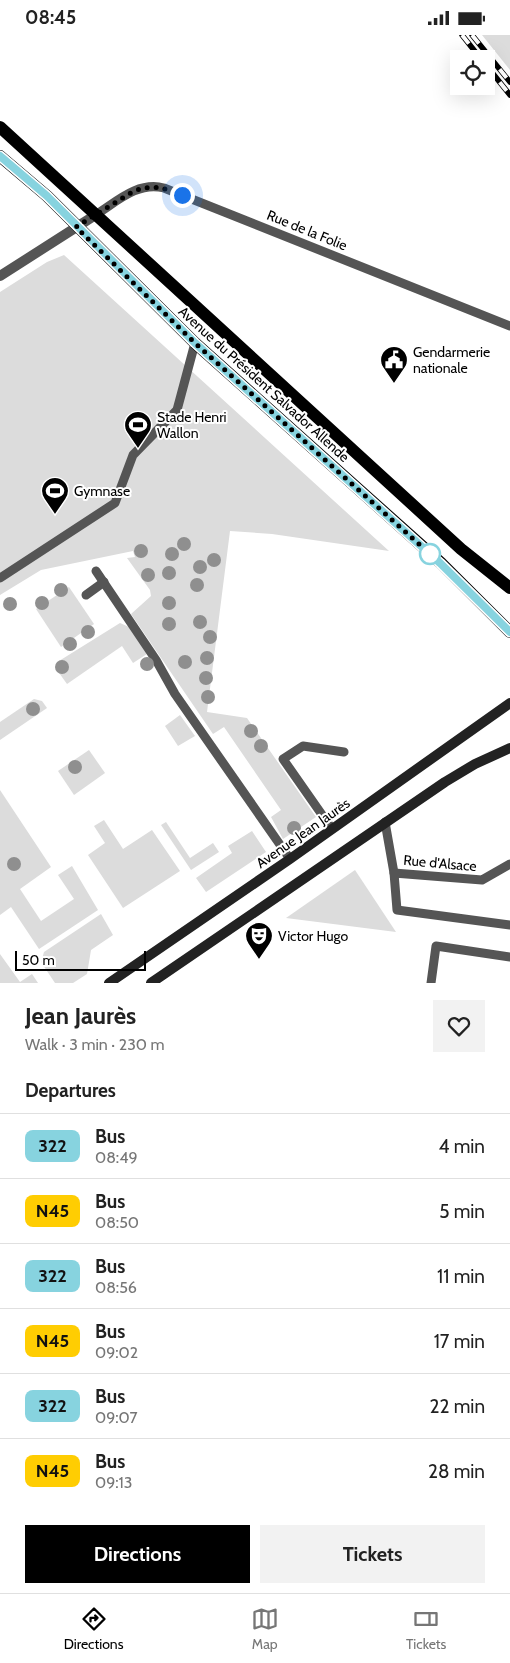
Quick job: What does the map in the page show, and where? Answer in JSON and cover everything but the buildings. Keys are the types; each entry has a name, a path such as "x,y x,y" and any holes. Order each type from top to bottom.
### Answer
{"main road":[{"name":"Avenue du Président Salvador Allende","path":"0,127 461,549 510,588"},
{"name":"Avenue du Président Salvador Allende","path":"0,155 47,196 76,227 195,343 440,563 510,632"},
{"name":"Avenue Jean Jaurès","path":"109,983 290,859 510,703"},
{"path":"151,983 386,821 475,764 510,748"}],"street":[{"path":"0,276 96,215"}],"lane":[{"name":"Rue de la Folie","path":"96,215 134,191 149,186 159,187 510,326"},
{"path":"0,578 115,503 134,455 177,410 195,343"},
{"path":"96,571 156,660 176,694 290,859"},
{"path":"86,595 104,582"},
{"path":"332,829 283,759 303,746 344,752"},
{"path":"386,821 394,873"},
{"name":"Rue d'Alsace","path":"510,864 482,880 394,873 397,910 510,925"},
{"path":"430,983 436,946 510,957"}],"shaded area":[{"path":"482,35 510,35 510,70 495,50"},
{"name":"Stade Henri Wallon","path":"64,255 389,551 272,534 230,531 207,712 247,718 316,817 283,839 271,817 281,810 224,727 213,734 131,614 151,596 150,590 127,558 135,557 133,551 41,570 0,595 0,292 47,262"},
{"path":"69,587 94,624 61,647 36,609"},
{"path":"120,623 129,627 147,654 133,663 122,646 67,684 57,670 59,661"},
{"path":"34,699 42,701 47,708 0,740 0,722"},
{"path":"180,715 195,736 178,746 165,726"},
{"path":"89,750 105,773 74,795 58,771"},
{"path":"0,790 51,867 20,889 41,921 74,899 58,875 72,866 98,910 39,949 11,907 0,915"},
{"path":"104,820 123,849 152,830 180,871 123,908 88,855 105,843 94,826"},
{"path":"166,822 190,858 213,843 219,852 191,870 161,825"},
{"path":"252,831 266,852 206,892 196,878 232,853 228,846"},
{"path":"355,870 396,932 286,918"},
{"path":"101,914 113,935 91,950 87,974 73,983 55,983 41,962 44,952"},
{"path":"0,954 20,982 32,974 38,983 0,983"}],"railway":[{"path":"462,35 474,50"},
{"path":"472,35 510,82"},
{"path":"495,76 510,95"}],"bus line":[{"name":"322","path":"0,156 47,196 99,250 195,343 440,563 494,614 510,632"}],"place":[{"name":"Gendarmerie nationale","path":"394,384"},
{"name":"Stade Henri Wallon","path":"138,449"},
{"name":"Gymnase","path":"55,515"},
{"name":"Victor Hugo","path":"259,960"}],"route":[{"path":"182,195 164,188 143,187 76,227 195,343 430,554"}]}
